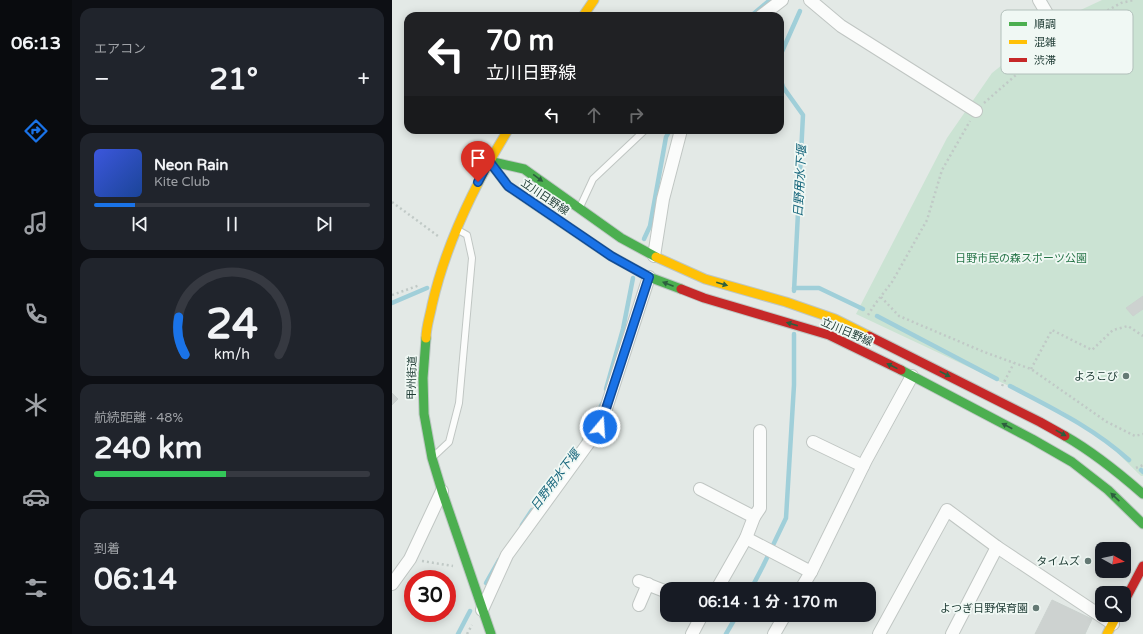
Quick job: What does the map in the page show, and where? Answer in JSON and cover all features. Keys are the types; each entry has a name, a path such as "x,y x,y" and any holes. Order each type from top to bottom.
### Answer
{"main road":[{"path":"586,12 594,0"},
{"name":"甲州街道","path":"491,634 432,458 424,414 423,378 426,334 438,279 467,204 489,161 506,134"},
{"name":"立川日野線","path":"489,161 524,169 621,238 654,256 706,279 786,302 835,319 1040,422 1081,445 1120,474 1143,494"},
{"name":"立川日野線","path":"489,161 508,186 611,256 649,277 704,298 829,335 912,376 1025,435 1072,462 1108,490 1143,524"},
{"path":"1131,589 1143,566"}],"street":[{"path":"766,12 782,0"},
{"path":"810,0 841,26 976,111"},
{"path":"1039,0 1045,10"},
{"path":"654,256 663,199 680,134"},
{"path":"482,610 507,555 600,427 649,277"},
{"path":"829,335 835,319"},
{"path":"805,582 863,466 912,376"},
{"path":"721,582 746,538 754,517 760,508 760,431"},
{"path":"813,442 863,466"},
{"path":"700,489 754,517"},
{"path":"392,584 410,559 442,491"},
{"path":"879,634 947,510 996,548 1112,624"},
{"path":"746,538 811,572"},
{"path":"952,634 996,548"},
{"path":"639,605 644,582 660,589"},
{"path":"692,634 698,622"},
{"path":"774,634 781,622"}],"lane":[{"path":"580,208 593,179 641,134"},
{"path":"432,458 449,442 459,403 472,258 467,235 457,229"}],"path":[{"path":"1109,10 1121,3 1134,0"},
{"path":"868,316 892,282 927,220 942,170 976,111 1018,74"},
{"path":"392,202 434,234 451,244"},
{"path":"392,295 438,279"},
{"path":"881,297 899,316 1031,370 1107,422 1135,436 1143,434"},
{"path":"1031,370 1052,330 1092,350 1113,330 1128,326 1143,336"},
{"path":"1000,389 1014,363"},
{"path":"410,559 469,569"}],"green space":[{"name":"日野市民の森スポーツ公園","path":"1102,0 1143,0 1143,476 1141,476 1097,433 1062,411 856,314 947,138 992,73 1001,66 1001,74 1133,74 1133,10 1081,10"}],"building":[{"path":"1143,296 1143,309 1133,316 1126,308"},
{"path":"392,393 398,399 392,405"},
{"path":"1052,600 1092,619 1085,634 1035,634"}],"waterway":[{"name":"日野用水下堰","path":"756,12 770,0"},
{"name":"日野用水下堰","path":"784,47 800,11"},
{"name":"日野用水下堰","path":"784,88 803,115 794,291"},
{"name":"日野用水下堰","path":"644,239 650,226 668,134"},
{"name":"日野用水下堰","path":"606,389 623,329 633,278"},
{"path":"392,303 427,288"},
{"path":"794,288 819,288 863,309"},
{"path":"877,316 997,379"},
{"name":"日野用水下堰","path":"755,582 786,518 794,385 794,334"},
{"path":"1010,386 1087,428 1129,460"},
{"name":"日野用水下堰","path":"584,440 602,404"},
{"name":"日野用水下堰","path":"522,525 532,510"},
{"name":"日野用水下堰","path":"486,583 499,560"},
{"name":"日野用水下堰","path":"458,634 470,611"},
{"name":"日野用水下堰","path":"726,634 733,622"}],"traffic: fast":[{"path":"489,161 508,186 611,256 649,277 681,289"},
{"path":"489,161 524,169 621,238 656,257"},
{"path":"426,338 423,378 424,414 432,458 491,634"},
{"path":"901,370 1032,439 1072,462 1108,490 1143,524"},
{"path":"1065,436 1106,463 1143,494"}],"traffic: slow":[{"path":"586,12 594,0"},
{"path":"426,338 427,326 438,282 453,237 484,171 506,134"},
{"path":"656,257 705,279 786,302 835,319 869,336"},
{"path":"1107,634 1113,622"}],"traffic: jam":[{"path":"681,289 704,298 829,335 901,370"},
{"path":"869,336 1065,436"},
{"path":"1131,589 1143,566"}],"place":[{"name":"よろこび","path":"1126,376"},
{"name":"タイムズ","path":"1088,561"},
{"name":"よつぎ日野保育園","path":"1036,608"}],"route":[{"path":"478,182 489,161 508,186 611,256 649,277 600,427"}]}
